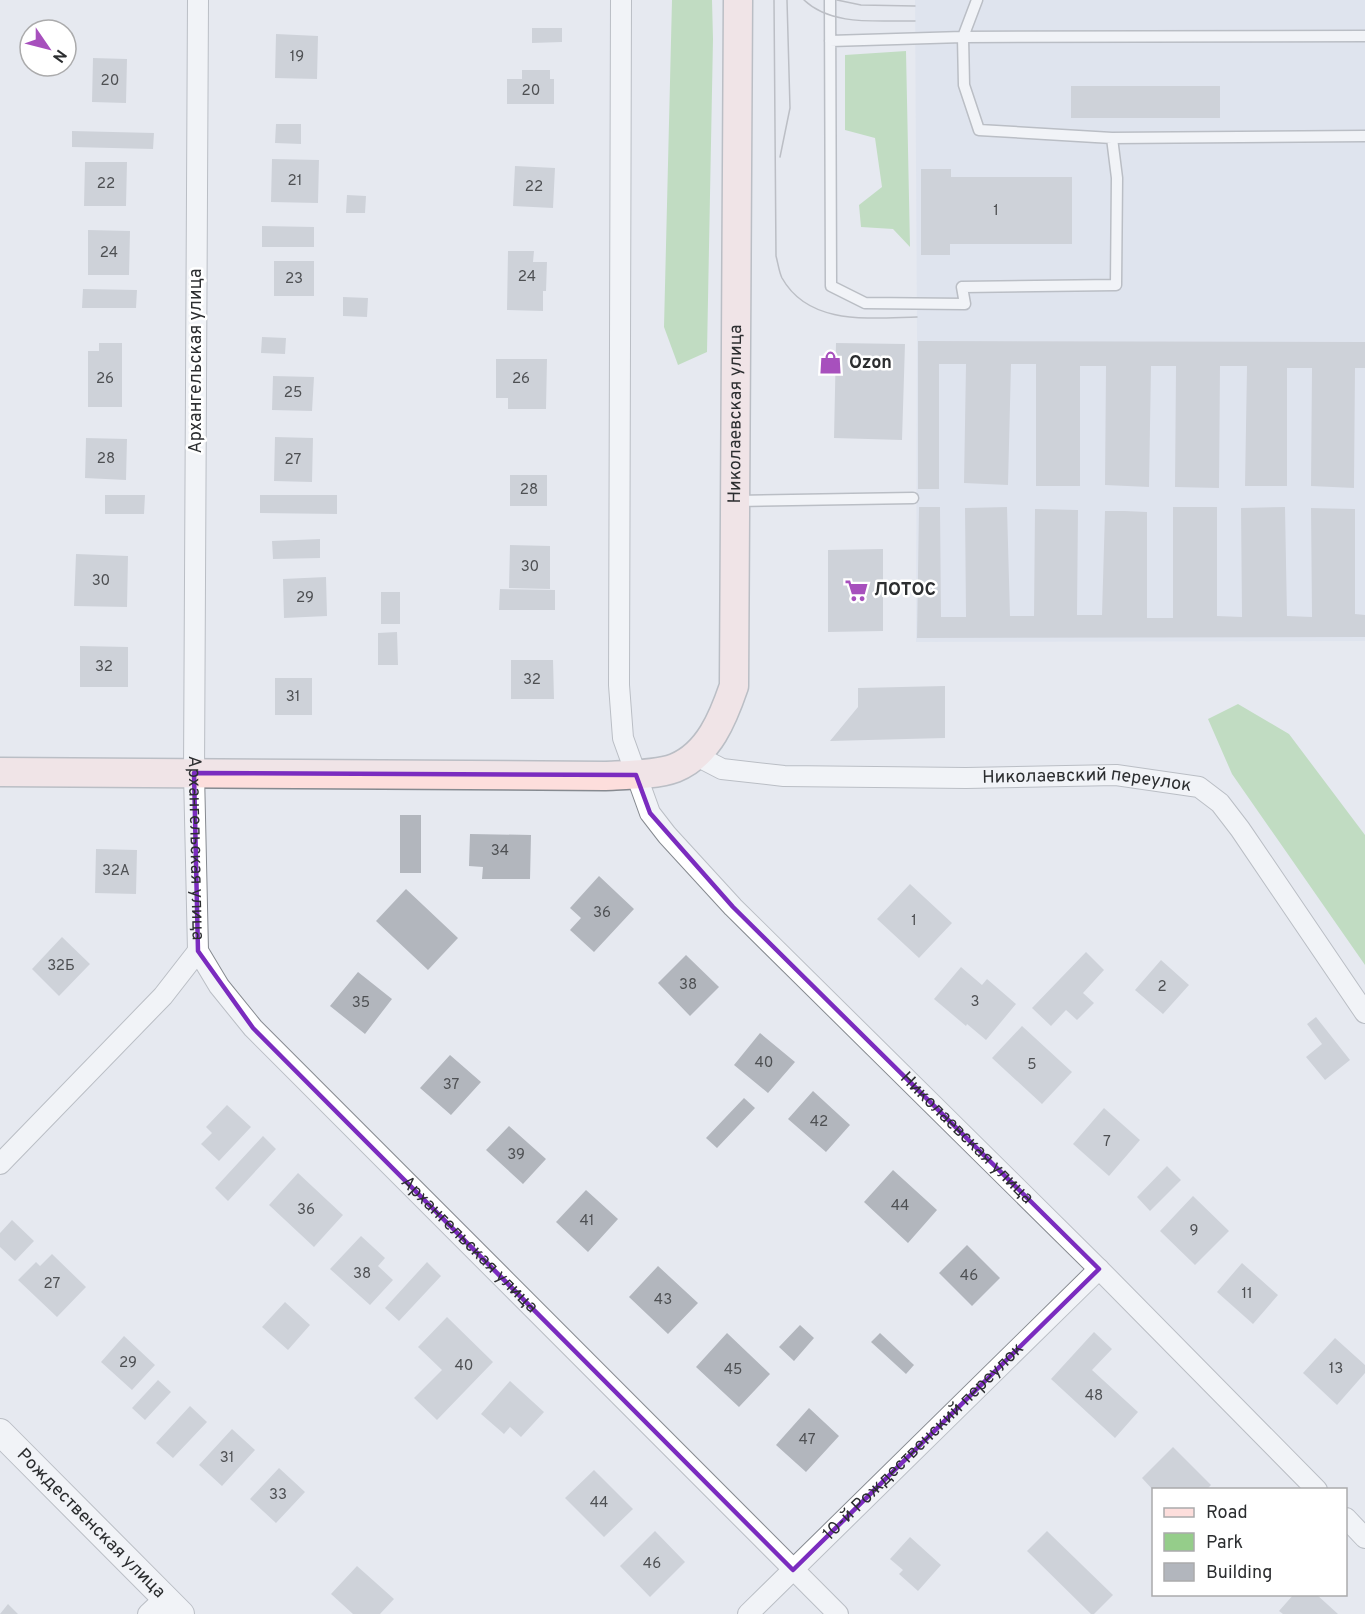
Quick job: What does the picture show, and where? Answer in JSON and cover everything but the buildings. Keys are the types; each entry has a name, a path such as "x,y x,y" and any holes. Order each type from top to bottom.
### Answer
{"main road":[{"name":"Николаевская улица","path":"636,775 674,768 695,755 712,736 725,714 734,686 738,0"},
{"path":"0,772 636,775"}],"street":[{"name":"Архангельская улица","path":"198,0 194,773 198,951 219,986 253,1028 838,1614"},
{"name":"Николаевская улица","path":"621,0 619,685 623,738 650,813 667,835 733,907 1315,1488"},
{"name":"Николаевский переулок","path":"695,755 722,769 784,777 976,778 1116,775 1199,787 1220,803 1240,829 1365,1013"},
{"path":"0,1164 163,996 198,951"},
{"name":"10-й Рождественский переулок","path":"748,1614 1098,1269"},
{"name":"Рождественская улица","path":"0,1432 165,1608"},
{"path":"1347,1519 1365,1538"}],"lane":[{"path":"830,0 831,286 865,303 965,304 962,287 1116,285 1117,178 1112,138"},
{"path":"977,0 963,37 964,85 979,130 1112,138 1365,136"},
{"path":"830,41 963,37 1365,36"},
{"path":"735,501 913,498"}],"highlighted area":[{"path":"194,773 636,775 650,813 733,907 1099,1269 793,1570 253,1028 198,951"}],"shaded area":[{"path":"915,0 1365,0 1365,641 916,642"}],"green space":[{"path":"672,0 712,0 713,39 707,352 678,365 664,327"},
{"path":"906,51 910,247 893,229 861,227 859,205 882,187 875,138 845,130 845,55"},
{"path":"1238,704 1289,734 1365,835 1365,965 1232,774 1208,719"}],"tram line":[{"path":"774,0 776,256 782,278 794,293 808,304 824,312 861,318 917,317"},
{"path":"780,157 790,108 787,0"},
{"path":"804,0 815,9 842,18 871,21 915,21"},
{"path":"837,0 861,5 915,6"}],"place":[{"name":"Ozon","path":"831,363"},
{"name":"ЛОТОС","path":"856,590"}]}
